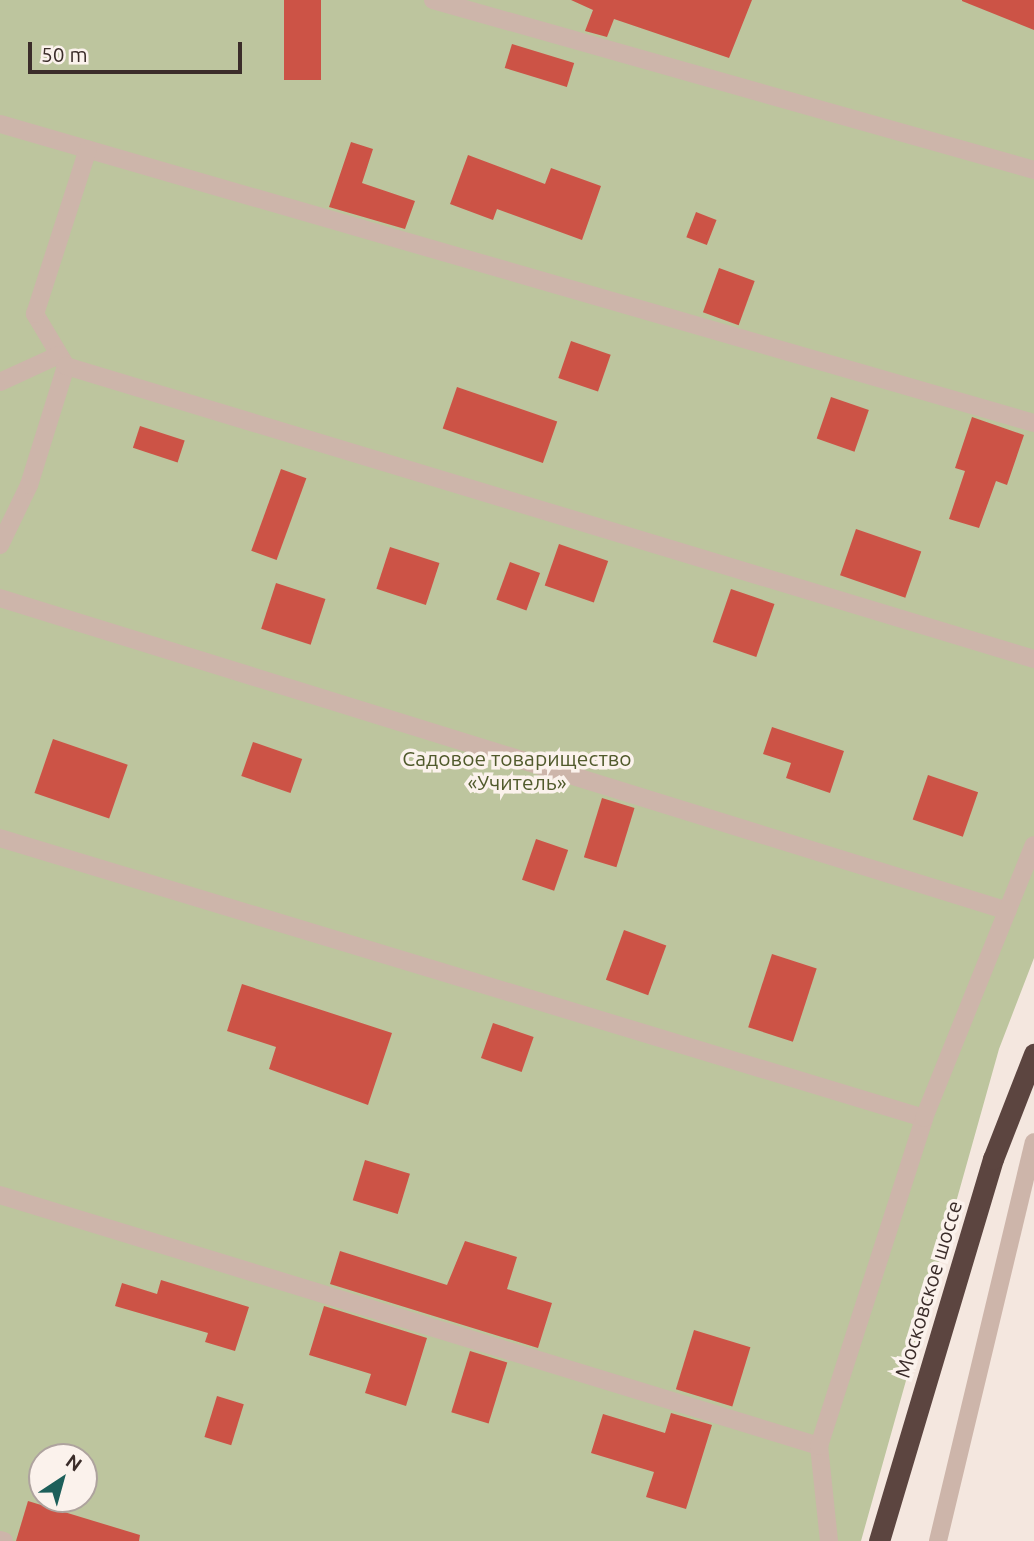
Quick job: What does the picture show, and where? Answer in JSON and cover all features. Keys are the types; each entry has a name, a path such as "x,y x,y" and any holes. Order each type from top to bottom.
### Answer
{"highway":[{"name":"Московское шоссе","path":"879,1541 993,1159 1034,1054"}],"street":[{"path":"433,0 1034,170"},
{"path":"0,124 1034,423"},
{"path":"0,545 29,485 63,360 35,314 88,149"},
{"path":"0,382 63,360 1034,659"},
{"path":"0,598 1008,911"},
{"path":"0,838 924,1118"},
{"path":"829,1541 819,1446 924,1118 1034,845"},
{"path":"938,1541 1034,1142"},
{"path":"0,1195 819,1446"}],"green space":[{"name":"Садовое товарищество «Учитель»","path":"0,0 1034,0 1034,958 999,1049 861,1541 0,1541"}],"building":[{"path":"284,0 321,0 321,80 284,80"},
{"path":"571,0 752,0 729,58 614,19 607,37 585,31 593,10"},
{"path":"1034,0 1034,30 962,1"},
{"path":"512,44 574,63 567,87 505,68"},
{"path":"351,142 373,149 362,183 415,201 405,229 329,207"},
{"path":"468,155 545,184 551,168 601,186 582,240 497,209 493,220 450,204"},
{"path":"696,212 717,220 707,245 686,237"},
{"path":"719,268 755,281 739,325 703,312"},
{"path":"571,341 611,355 598,392 558,378"},
{"path":"457,387 557,422 543,463 443,429"},
{"path":"831,397 869,410 854,452 817,439"},
{"path":"972,417 1024,435 1007,485 996,481 979,528 949,519 965,471 955,468"},
{"path":"140,426 185,441 178,462 133,448"},
{"path":"281,469 306,478 277,560 251,551"},
{"path":"856,529 921,551 905,598 840,575"},
{"path":"559,544 608,561 594,603 545,586"},
{"path":"390,547 439,563 426,605 376,589"},
{"path":"510,562 540,573 526,611 496,600"},
{"path":"276,583 325,599 311,645 261,629"},
{"path":"731,589 774,604 756,657 713,642"},
{"path":"772,727 844,751 830,793 786,778 791,763 763,754"},
{"path":"53,739 128,765 109,819 34,793"},
{"path":"253,742 302,759 290,793 241,776"},
{"path":"928,775 978,792 963,837 913,819"},
{"path":"602,798 635,808 616,867 584,857"},
{"path":"536,839 568,850 554,891 522,880"},
{"path":"624,930 666,945 648,995 606,980"},
{"path":"772,954 817,969 793,1042 748,1027"},
{"path":"242,984 392,1033 368,1105 269,1069 276,1047 227,1031"},
{"path":"493,1023 534,1037 522,1072 481,1058"},
{"path":"365,1160 410,1174 398,1214 353,1200"},
{"path":"465,1241 517,1257 507,1289 552,1303 538,1348 330,1284 340,1251 447,1285"},
{"path":"161,1280 249,1307 235,1351 205,1342 208,1333 115,1306 122,1283 157,1294"},
{"path":"324,1306 427,1338 406,1406 365,1393 371,1374 309,1355"},
{"path":"694,1330 750,1347 732,1407 676,1389"},
{"path":"470,1351 507,1362 489,1424 451,1412"},
{"path":"217,1396 244,1404 231,1445 204,1437"},
{"path":"671,1413 712,1425 686,1509 646,1497 654,1472 591,1453 603,1414 665,1433"},
{"path":"28,1501 28,1513 68,1513 140,1535 139,1541 16,1541"}]}
